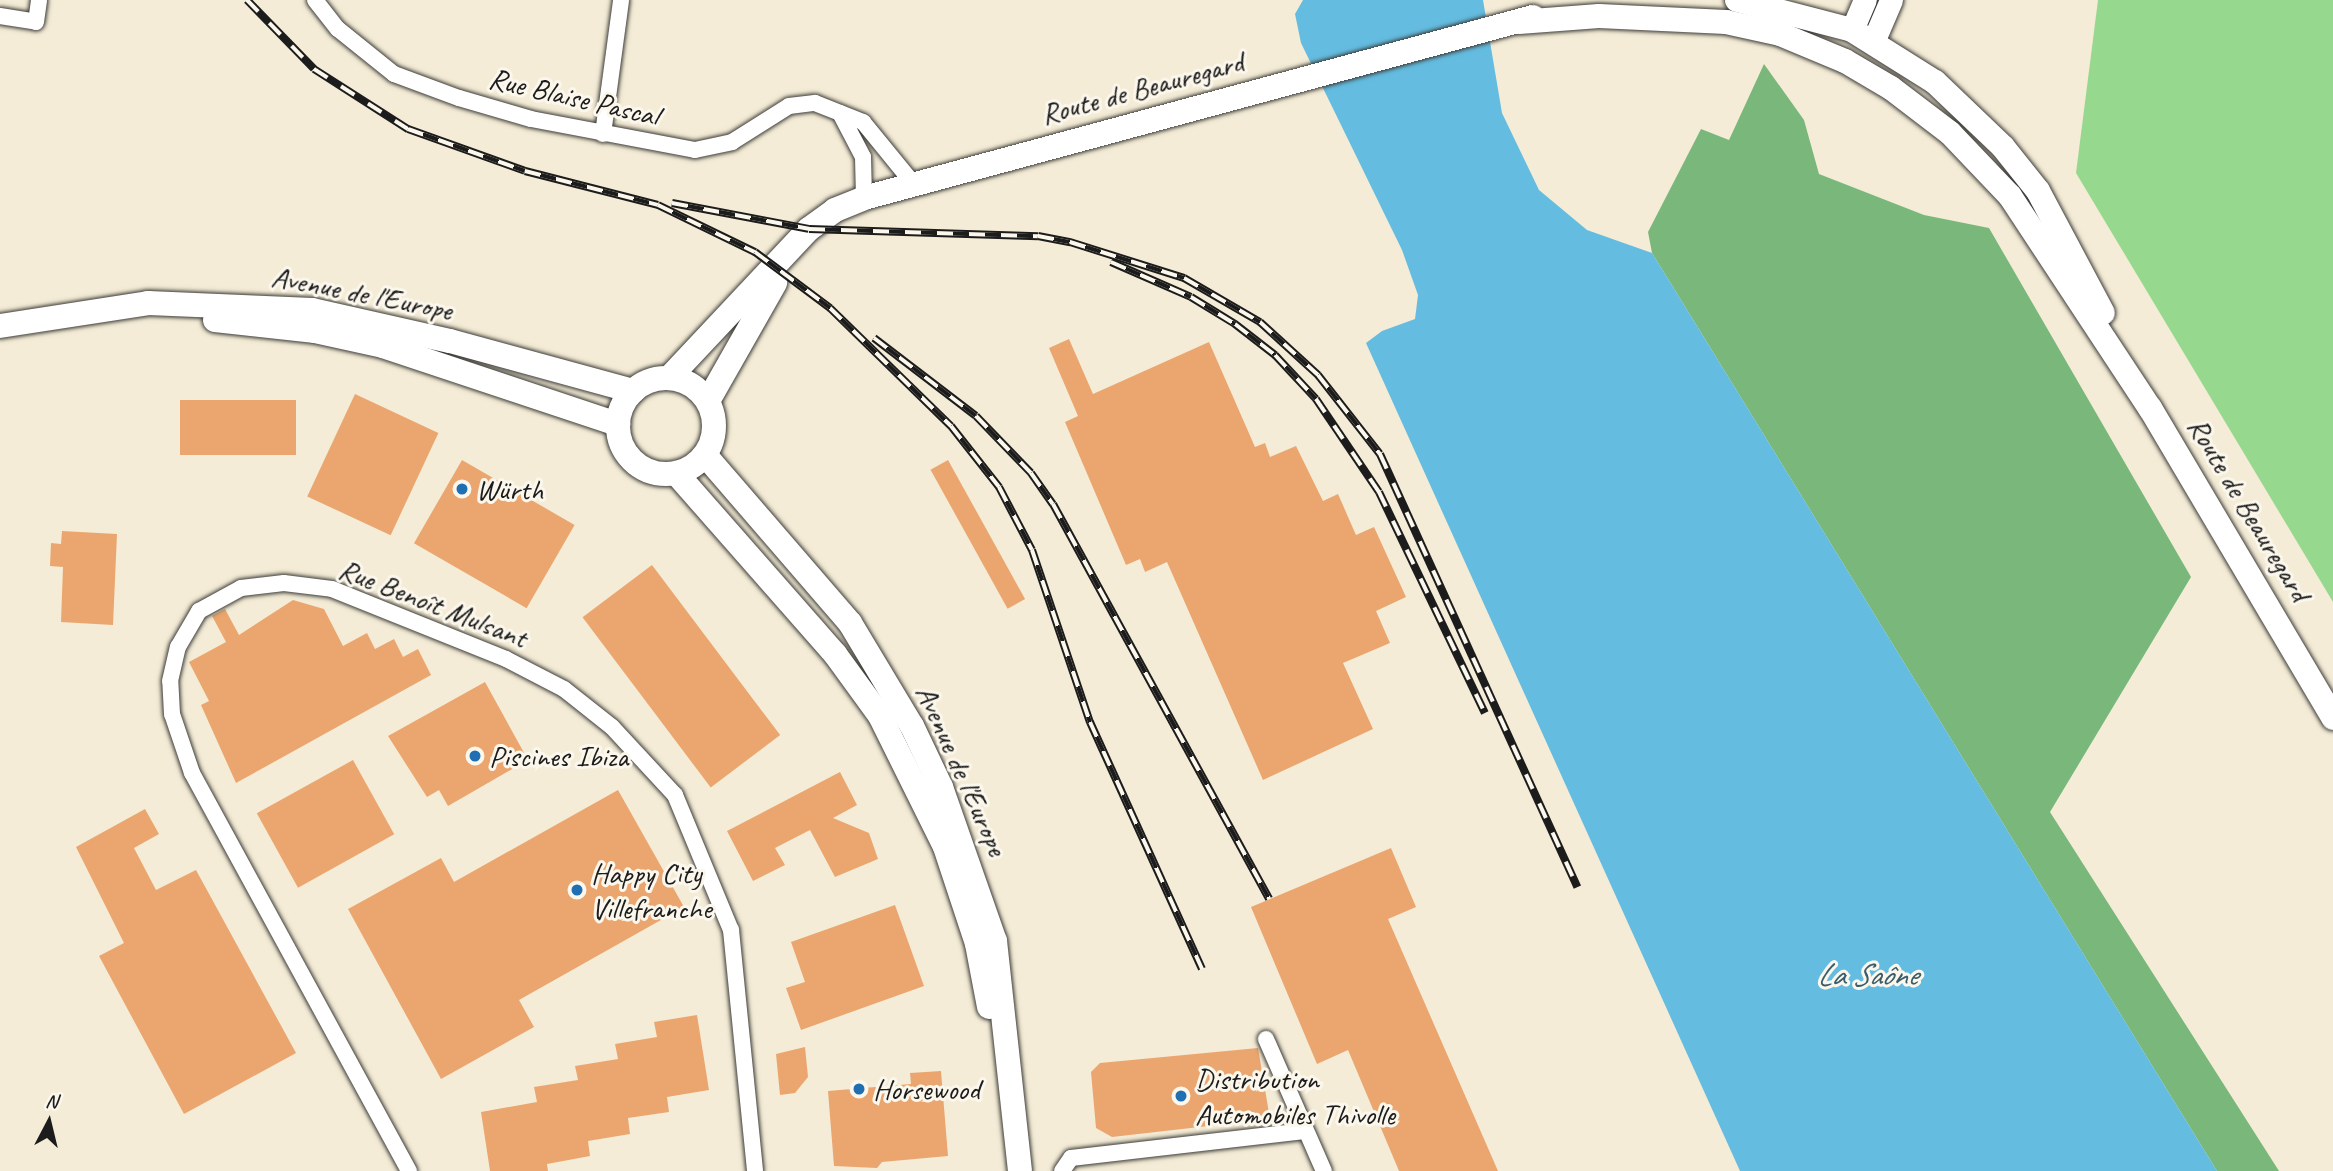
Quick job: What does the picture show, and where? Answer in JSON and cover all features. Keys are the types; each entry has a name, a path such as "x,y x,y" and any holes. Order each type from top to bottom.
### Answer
{"main road":[{"name":"Route de Beauregard","path":"668,378 795,245 835,210 864,198 912,182 1520,22 1562,5 1600,0"},
{"path":"1737,0 1863,36 1935,82 2003,147 2038,191 2150,408"},
{"name":"Route de Beauregard","path":"1520,22 1599,16 1726,22 1780,34 1845,61 1921,109 1996,179 2150,408 2333,718"},
{"path":"1845,61 1863,36"},
{"name":"Route de Beauregard","path":"708,401 795,245"},
{"name":"Avenue de l'Europe","path":"67,318 148,303 312,310 450,341 633,391"},
{"path":"0,326 67,318"},
{"name":"Avenue de l'Europe","path":"67,318 167,318 316,331 383,346 618,424"},
{"path":"668,378 691,384 708,401 715,428 705,455 676,473 648,471 636,463 626,452 618,424 633,391 643,383 668,378"},
{"name":"Avenue de l'Europe","path":"705,455 850,623 912,726 942,787 995,941 1020,1171"},
{"name":"Avenue de l'Europe","path":"676,473 835,654 880,716 927,803 977,944 989,1011 1004,1171"}],"street":[{"path":"0,16 36,22 39,0"},
{"name":"Rue Blaise Pascal","path":"315,0 338,29 394,74 531,119 695,150 732,142 797,104 825,105 863,122 912,182"},
{"path":"603,134 621,0"},
{"path":"1863,36 1865,0"},
{"path":"1863,36 1891,0"},
{"path":"841,113 863,157 864,198"},
{"name":"Rue Benoît Mulsant","path":"409,1171 192,773 172,713 170,681 178,647 199,611 241,588 284,583 332,589 506,659 564,688 612,727 675,795 732,930 755,1171"},
{"path":"1266,1039 1304,1131 1324,1171"},
{"path":"1062,1171 1071,1158 1304,1131"}],"green space":[{"path":"2098,0 2333,0 2333,602 2076,173"},
{"path":"1764,64 1804,120 1819,174 1924,215 1989,228 2191,577 2050,812 2279,1171 2217,1171 1652,253 1648,232 1701,129 1729,140"}],"water":[{"name":"La Saône","path":"1303,0 1483,0 1502,113 1539,190 1587,230 1652,253 2217,1171 1740,1171 1366,343 1382,331 1415,319 1418,295 1402,250 1301,43 1295,14"}],"building":[{"path":"1069,339 1093,394 1209,342 1255,447 1265,443 1270,457 1296,446 1323,501 1338,494 1356,535 1374,527 1406,597 1376,611 1390,643 1343,663 1373,729 1263,780 1167,562 1145,572 1140,559 1126,565 1065,422 1078,416 1049,348"},
{"path":"355,394 438,433 391,535 307,496"},
{"path":"180,400 296,400 296,455 180,455"},
{"path":"462,460 575,525 527,608 414,543"},
{"path":"948,460 1025,599 1008,609 931,470"},
{"path":"62,531 117,534 113,625 61,622 63,567 50,566 51,543 61,544"},
{"path":"652,565 780,735 711,787 583,617"},
{"path":"293,600 324,609 343,646 367,633 375,649 394,639 403,657 418,649 431,675 236,783 201,705 209,701 189,662 226,642 212,616 225,609 239,635"},
{"path":"485,682 528,760 448,806 439,790 427,797 388,736"},
{"path":"353,760 394,834 298,888 257,813"},
{"path":"840,772 857,805 833,818 869,833 878,859 835,877 810,830 775,848 785,865 753,881 727,831"},
{"path":"618,790 684,907 519,1000 534,1027 441,1079 348,909 441,858 454,882"},
{"path":"145,809 159,834 134,848 156,890 196,870 296,1053 184,1114 99,956 124,943 76,847"},
{"path":"1391,848 1416,907 1388,919 1498,1171 1399,1171 1348,1050 1317,1064 1251,907"},
{"path":"895,905 924,986 801,1030 786,988 805,982 791,942"},
{"path":"697,1015 709,1090 667,1097 669,1112 628,1118 630,1134 588,1141 590,1156 547,1164 548,1171 490,1171 481,1112 537,1102 534,1087 578,1080 575,1066 618,1059 615,1044 657,1037 654,1022"},
{"path":"805,1047 808,1077 795,1093 780,1095 776,1054"},
{"name":"Distribution Automobiles Thivolle","path":"1258,1048 1270,1119 1112,1137 1096,1128 1091,1072 1100,1063"},
{"path":"941,1071 948,1156 882,1162 877,1168 834,1166 828,1091 911,1084 910,1073"}],"railway":[{"path":"247,0 314,69 408,129 525,171 658,205 755,252 830,308 951,426 999,487 1032,550 1090,722 1202,969"},
{"path":"672,203 809,229 1038,236 1070,242 1184,278 1260,322 1318,375 1380,454 1577,887"},
{"path":"1111,262 1191,297 1235,324 1275,355 1316,399 1379,492 1485,713"},
{"path":"874,338 976,416 1031,473 1053,504 1269,899"}],"place":[{"name":"Würth","path":"462,489"},
{"name":"Piscines Ibiza","path":"475,756"},
{"name":"Happy City Villefranche","path":"577,890"},
{"name":"Horsewood","path":"859,1089"},
{"name":"Distribution Automobiles Thivolle","path":"1181,1096"}]}
